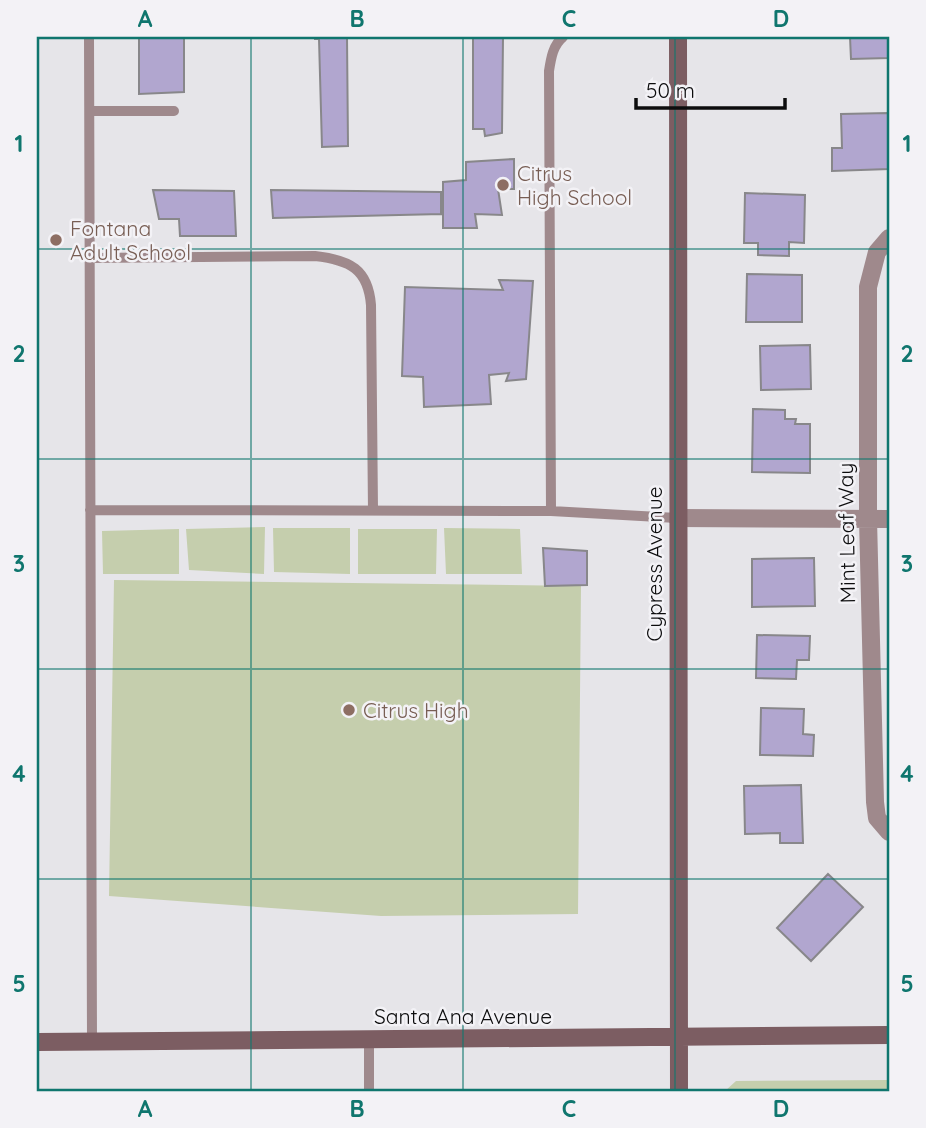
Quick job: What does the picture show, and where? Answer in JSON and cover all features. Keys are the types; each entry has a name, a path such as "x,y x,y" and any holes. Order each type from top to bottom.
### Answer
{"street":[{"name":"Cypress Avenue","path":"678,37 679,1091"},
{"name":"Mint Leaf Way","path":"887,831 877,818 875,802 868,519 868,287 877,252 889,238"},
{"path":"677,518 889,519"},
{"name":"Santa Ana Avenue","path":"37,1042 889,1035"}],"lane":[{"path":"89,37 92,1042"},
{"path":"551,511 549,71 551,55 557,41 563,37"},
{"path":"90,111 174,111"},
{"path":"90,258 315,256 340,261 364,276 370,288 371,305 373,510"},
{"path":"90,510 551,511 677,518"},
{"path":"369,1040 369,1091"}],"green space":[{"path":"265,527 264,574 189,570 186,529"},
{"path":"273,528 350,528 350,574 274,572"},
{"path":"444,528 520,529 522,574 446,574"},
{"path":"179,529 179,574 103,574 102,531"},
{"path":"358,529 437,529 436,574 358,574"},
{"path":"114,580 581,586 578,914 381,916 109,896"},
{"path":"889,1080 889,1091 725,1091 736,1081"}],"building":[{"path":"139,37 184,37 184,92 139,94"},
{"path":"315,37 347,37 348,146 322,147 319,39"},
{"path":"473,37 503,37 502,133 485,136 484,129 473,129"},
{"path":"850,37 889,37 889,58 851,59"},
{"path":"888,113 889,169 832,171 832,148 842,148 841,114"},
{"path":"514,159 514,189 498,189 502,215 475,214 477,228 443,228 443,182 466,180 466,162"},
{"path":"153,190 234,191 236,236 180,236 179,219 159,219"},
{"path":"271,190 441,192 441,214 273,218"},
{"path":"745,193 805,195 804,243 789,242 789,256 758,255 758,243 744,243"},
{"path":"747,274 802,275 802,322 746,322"},
{"path":"499,280 533,281 526,379 506,381 509,373 489,375 491,404 424,407 423,377 402,376 405,287 503,290"},
{"path":"810,345 811,389 761,390 760,346"},
{"path":"753,409 785,410 785,419 796,419 795,424 810,424 810,473 752,472"},
{"path":"543,548 587,551 587,585 545,586"},
{"path":"814,558 815,606 752,607 752,559"},
{"path":"757,635 810,636 809,660 797,660 796,679 756,678"},
{"path":"761,708 804,709 803,734 814,735 813,756 760,755"},
{"path":"801,785 803,843 780,843 780,833 745,834 744,786"},
{"path":"828,874 863,907 811,961 777,928"}],"place":[{"name":"Citrus High School","path":"503,185"},
{"name":"Fontana Adult School","path":"56,240"},
{"name":"Citrus High","path":"349,710"}]}
